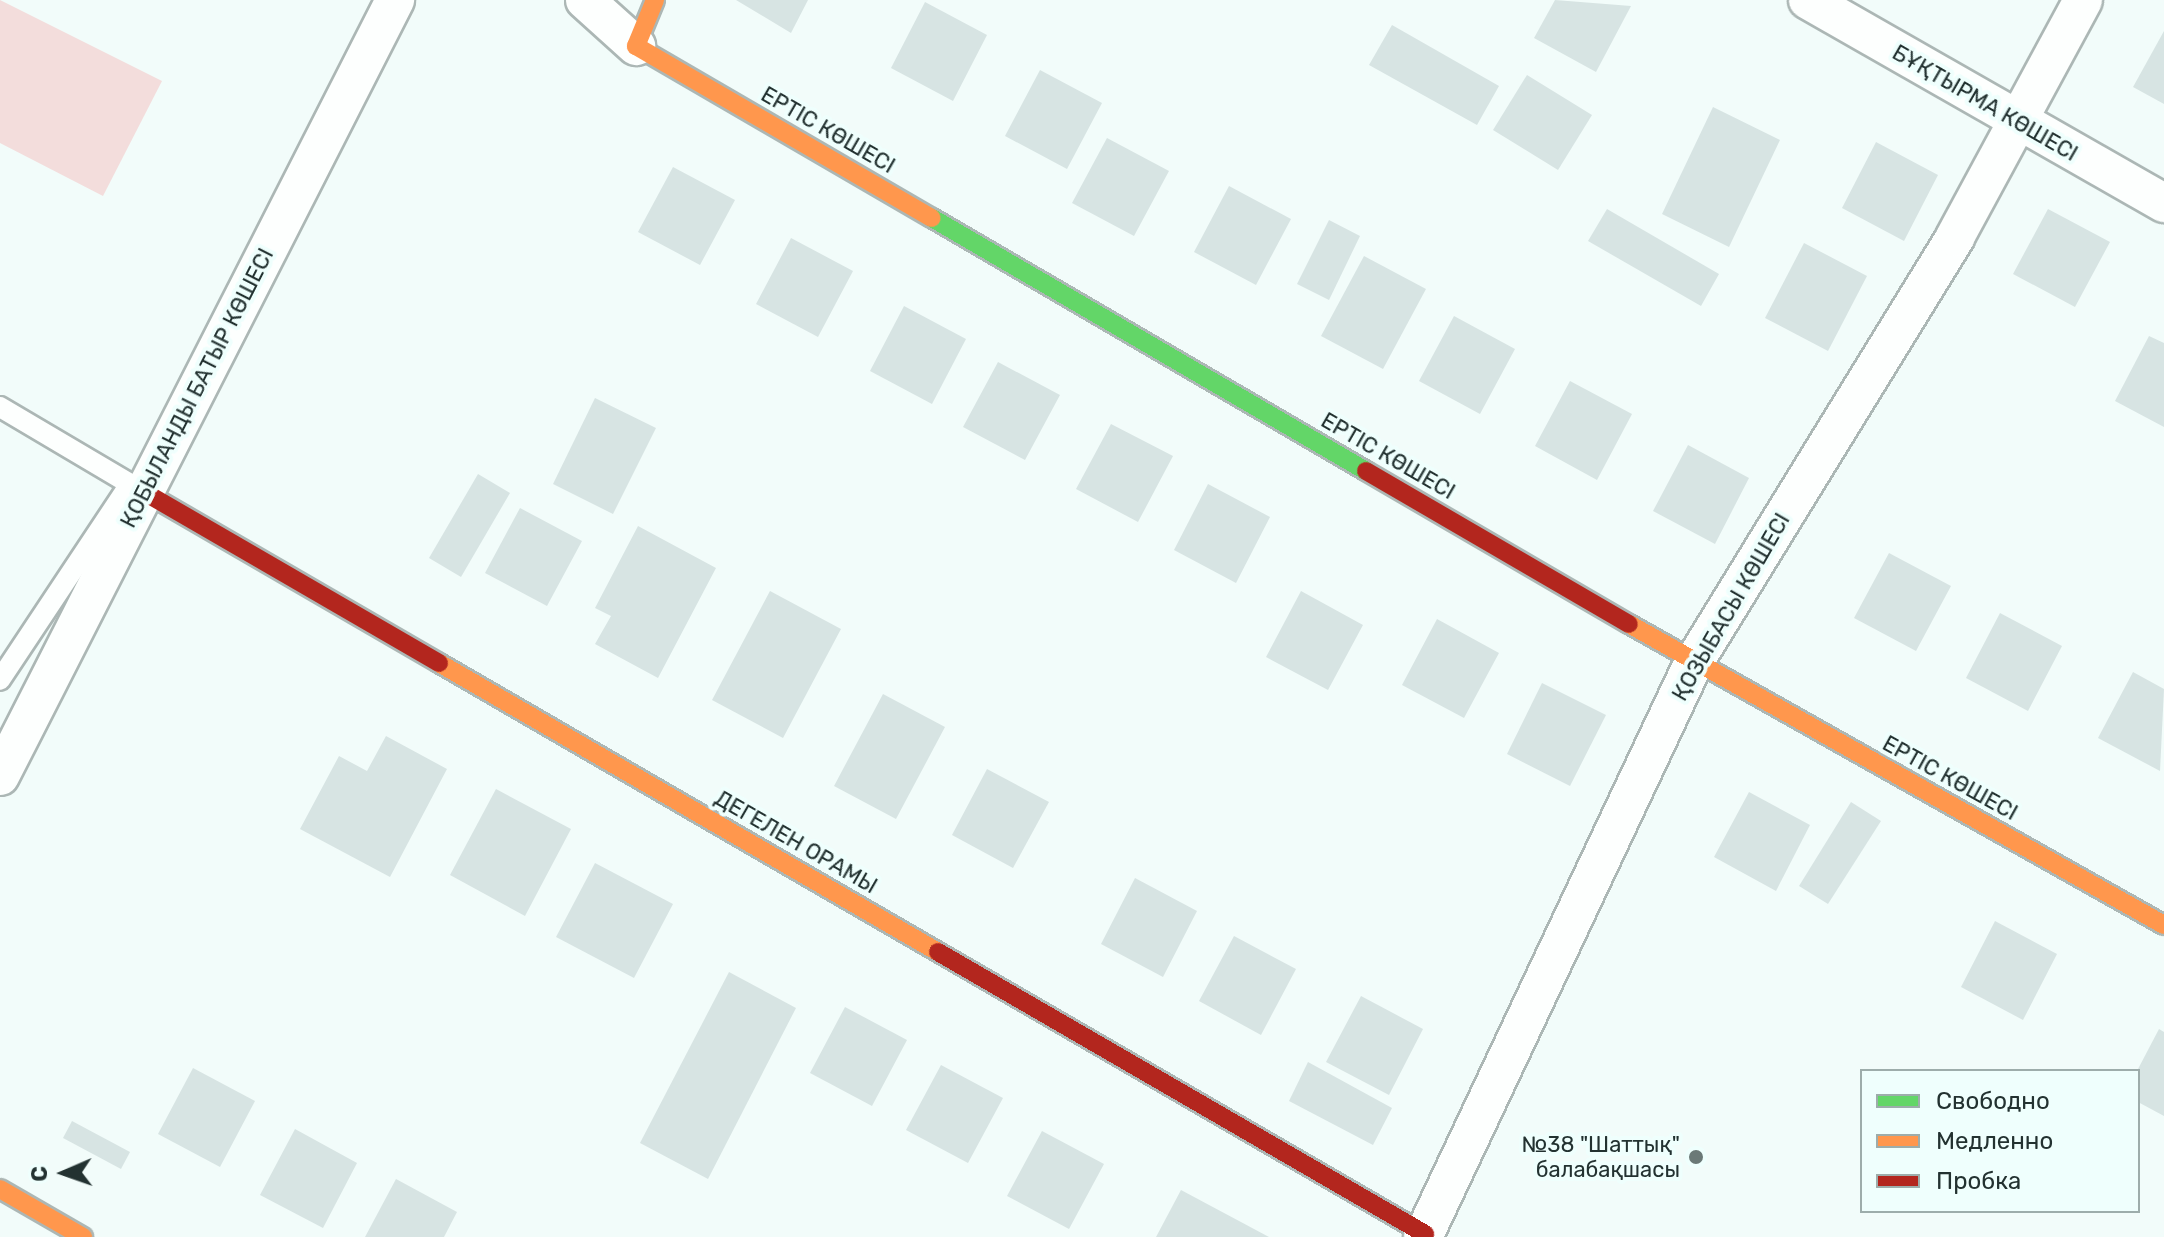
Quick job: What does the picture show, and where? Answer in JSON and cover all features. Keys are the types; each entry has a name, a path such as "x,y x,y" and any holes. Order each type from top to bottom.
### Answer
{"street":[{"name":"ҚОБЫЛАНДЫ БАТЫР КӨШЕСІ","path":"0,776 137,488 395,0"},
{"path":"585,0 636,46 655,0"},
{"name":"БҰҚТЫРМА КӨШЕСІ","path":"1808,0 2016,124 2164,203"},
{"name":"ҚОЗЫБАСЫ КӨШЕСІ","path":"1424,1235 1694,662 2016,124 2083,0"},
{"name":"ЕРТІС КӨШЕСІ","path":"636,46 1694,662 2164,925"},
{"name":"ДЕГЕЛЕН ОРАМЫ","path":"137,488 1424,1235"},
{"path":"0,1189 83,1237"}],"lane":[{"path":"0,407 137,488 0,680"}],"shaded area":[{"path":"0,0 162,81 103,196 0,143"}],"building":[{"path":"736,0 808,0 791,33"},
{"path":"1555,0 1631,6 1596,72 1534,38"},
{"path":"925,2 987,35 953,101 891,68"},
{"path":"1392,25 1499,86 1477,125 1369,65"},
{"path":"2164,31 2164,104 2133,87"},
{"path":"1040,70 1102,103 1067,169 1005,136"},
{"path":"1527,75 1592,115 1558,170 1493,130"},
{"path":"1713,107 1780,140 1729,247 1662,214"},
{"path":"1107,138 1169,171 1134,236 1072,203"},
{"path":"1876,142 1938,175 1904,241 1842,208"},
{"path":"673,167 735,200 700,265 638,232"},
{"path":"1229,186 1291,219 1256,285 1194,252"},
{"path":"1607,209 1719,274 1701,306 1588,241"},
{"path":"2048,209 2110,242 2075,307 2013,274"},
{"path":"1329,220 1360,236 1329,300 1297,284"},
{"path":"791,238 853,271 818,337 756,304"},
{"path":"1804,243 1867,276 1828,351 1765,318"},
{"path":"1364,256 1426,289 1383,369 1321,336"},
{"path":"904,306 966,339 932,404 870,371"},
{"path":"1454,316 1515,349 1480,414 1419,381"},
{"path":"2149,336 2164,343 2164,427 2115,401"},
{"path":"998,362 1060,395 1025,460 963,427"},
{"path":"1570,381 1632,414 1597,480 1535,446"},
{"path":"595,398 656,428 613,514 553,484"},
{"path":"1111,424 1173,456 1138,522 1076,489"},
{"path":"1688,445 1749,478 1715,544 1653,511"},
{"path":"478,474 510,493 461,577 429,558"},
{"path":"1208,484 1270,517 1236,583 1174,550"},
{"path":"520,508 582,541 547,606 485,573"},
{"path":"638,526 716,568 658,678 595,644 611,616 595,608"},
{"path":"1889,553 1951,586 1916,651 1854,618"},
{"path":"770,591 841,629 783,738 712,700"},
{"path":"1301,591 1363,625 1328,690 1266,657"},
{"path":"2000,613 2062,646 2028,711 1966,678"},
{"path":"1437,619 1499,653 1464,718 1402,685"},
{"path":"2133,672 2164,689 2160,771 2098,738"},
{"path":"1542,683 1606,715 1570,786 1507,754"},
{"path":"883,694 945,727 896,819 834,786"},
{"path":"386,736 447,769 390,877 300,829 339,756 367,771"},
{"path":"987,769 1049,802 1013,868 952,835"},
{"path":"496,789 571,829 525,916 450,875"},
{"path":"1749,792 1810,825 1776,891 1714,857"},
{"path":"1851,802 1881,821 1828,904 1799,886"},
{"path":"595,863 673,904 634,978 556,937"},
{"path":"1135,878 1197,911 1163,977 1101,944"},
{"path":"1995,921 2057,954 2023,1020 1961,987"},
{"path":"1234,936 1296,969 1261,1035 1199,1001"},
{"path":"729,972 796,1008 708,1179 640,1143"},
{"path":"1361,996 1423,1029 1389,1095 1326,1062"},
{"path":"845,1007 907,1040 872,1106 810,1073"},
{"path":"2159,1029 2164,1032 2164,1116 2140,1103 2138,1069"},
{"path":"1308,1062 1392,1108 1373,1145 1289,1101"},
{"path":"941,1065 1003,1098 968,1163 906,1130"},
{"path":"193,1068 255,1101 220,1167 158,1134"},
{"path":"72,1121 130,1152 121,1169 63,1138"},
{"path":"295,1129 357,1163 323,1228 260,1195"},
{"path":"1042,1131 1104,1164 1069,1229 1007,1196"},
{"path":"396,1179 457,1212 444,1237 365,1237"},
{"path":"1181,1190 1269,1237 1156,1237"}],"traffic: fast":[{"path":"932,218 1366,471"}],"traffic: slow":[{"path":"655,0 636,46 932,218"},
{"path":"1629,624 2164,925"},
{"path":"439,663 938,952"},
{"path":"0,1189 83,1237"}],"traffic: jam":[{"path":"1366,471 1629,624"},
{"path":"144,492 439,663"},
{"path":"938,952 1425,1234"}],"place":[{"name":"№38 \"Шаттық\" балабақшасы","path":"1696,1157"}]}
